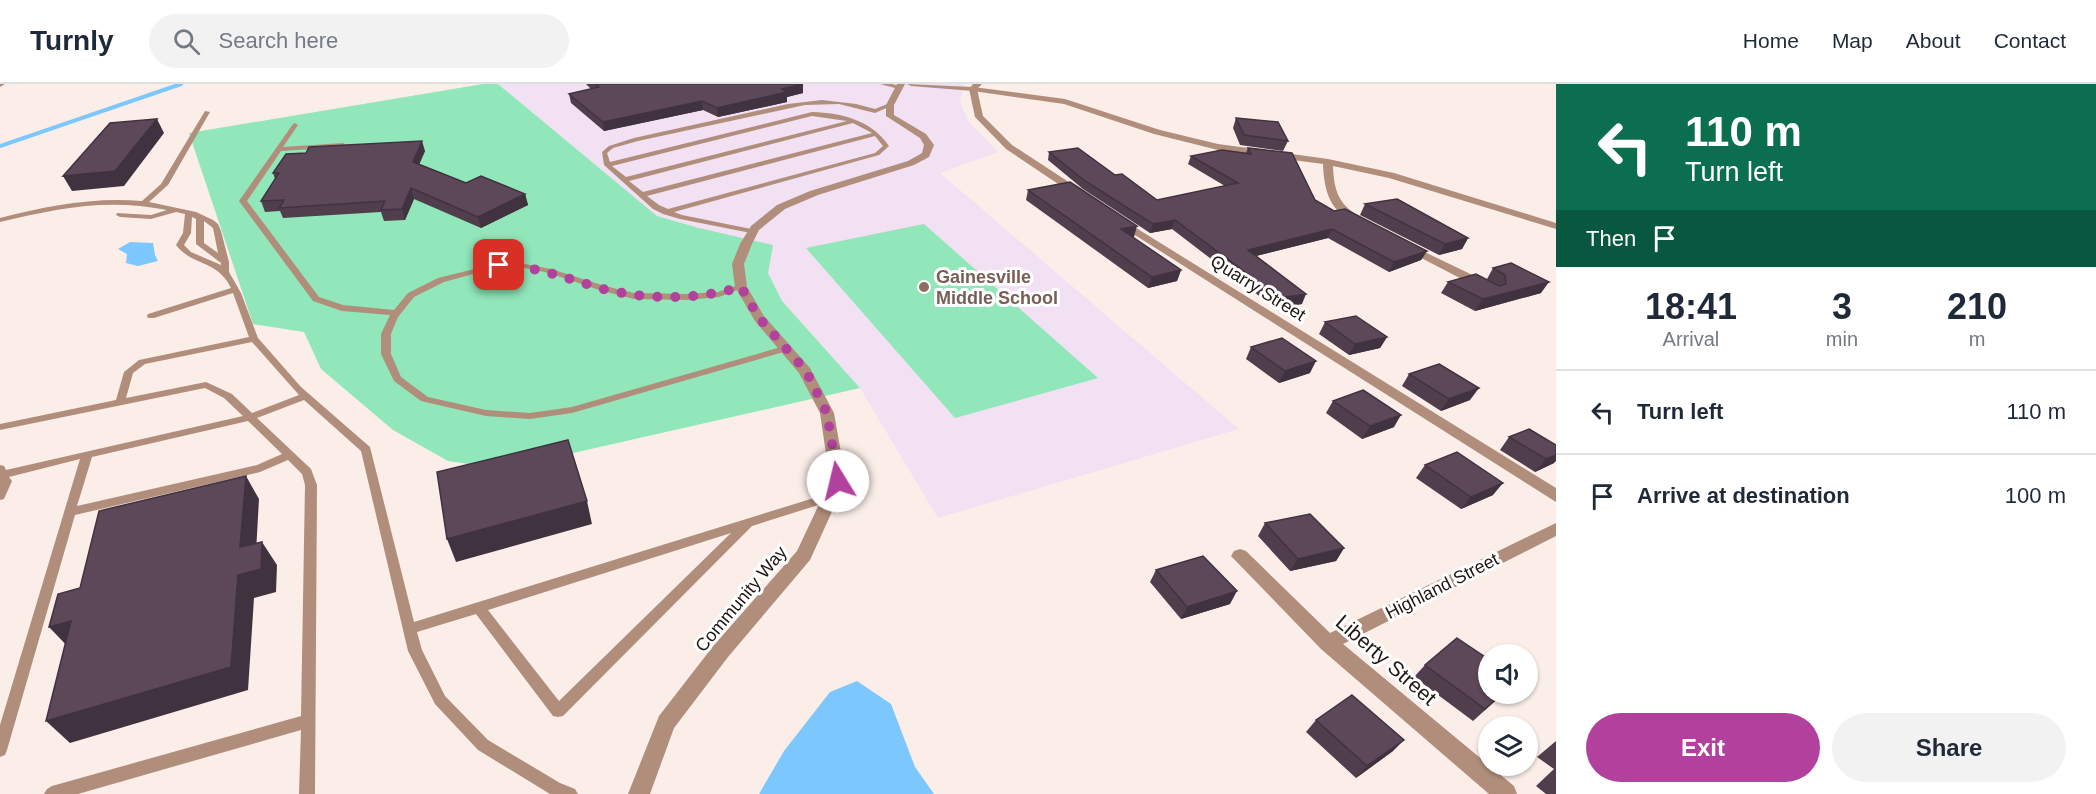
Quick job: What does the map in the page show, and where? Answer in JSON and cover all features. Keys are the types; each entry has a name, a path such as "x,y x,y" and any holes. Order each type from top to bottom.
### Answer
{"street":[{"path":"910,84 976,87 1065,102 1157,132 1218,147 1328,162 1391,175 1556,226"},
{"path":"890,105 900,86"},
{"path":"976,87 979,117 1009,147 1089,200"},
{"name":"Community Way","path":"639,794 666,723 721,651 804,555 838,481 827,413 806,371 784,349 759,318 741,287 738,264 753,232 781,207 814,193 911,163 926,155 929,145 923,136 890,117 890,105"},
{"path":"1328,162 1330,196 1344,213 1364,223"},
{"name":"Quarry Street","path":"1109,213 1209,279 1556,496"},
{"path":"1394,239 1493,291"},
{"name":"Highland Street","path":"1328,643 1556,529"},
{"name":"Liberty Street","path":"1240,556 1328,643 1506,794"}],"lane":[{"path":"883,84 900,86"},
{"path":"753,232 681,217 656,207 607,165 604,153 619,144 803,102 832,101 862,106 875,111 890,105"},
{"path":"144,203 164,185 207,112"},
{"path":"607,165 812,114 835,114 854,121 881,137 886,146 877,153 666,212"},
{"path":"624,180 854,121"},
{"path":"295,125 243,201 316,299 342,308 397,313"},
{"path":"642,195 876,134"},
{"path":"279,149 343,145"},
{"path":"0,220 82,202 112,200 144,203 202,216 217,228 225,272 254,339 306,396 366,450 415,651 440,700 483,745 556,789 570,794"},
{"path":"120,215 151,217 174,210"},
{"path":"189,213 200,218 200,244 225,262"},
{"path":"189,213 187,232 180,245 184,252 213,264 225,272"},
{"path":"741,287 719,294 687,297 634,296 551,271 520,265 499,265 441,280 411,295 397,313 386,334 386,354 397,379 425,399 486,413 530,416 572,410 784,349"},
{"path":"151,315 234,290"},
{"path":"120,403 129,372 142,362 254,339"},
{"path":"0,427 206,385 228,396 307,472 311,485 307,794"},
{"path":"0,496 6,481 1,473 249,418 306,396"},
{"path":"0,750 87,454"},
{"path":"70,512 260,468 289,455"},
{"path":"410,629 830,497"},
{"path":"479,608 558,711 750,522"},
{"path":"52,794 308,721"}],"shaded area":[{"name":"Gainesville Middle School","path":"498,84 964,84 960,102 968,121 998,152 940,173 1239,429 938,518 860,388 782,301 768,273 699,228 657,216"}],"green space":[{"path":"483,84 498,84 657,216 773,245 768,273 782,301 860,388 503,469 448,461 393,430 321,369 304,332 253,324 189,133"},
{"path":"924,224 1098,378 955,418 806,248"}],"water":[{"path":"130,242 153,243 158,261 138,266 126,263 127,254 118,249"},
{"path":"857,681 891,704 915,767 934,794 759,794 784,751 830,692"}],"building":[{"path":"595,84 803,84 782,89 787,92 717,108 702,101 603,122 569,94 599,87"},
{"path":"1236,118 1278,122 1288,141 1244,135"},
{"path":"157,119 115,171 63,176 110,123"},
{"path":"422,141 413,162 466,183 481,176 525,194 478,217 411,188 402,209 381,210 385,201 279,208 284,200 261,201 279,173 273,173 286,154 306,153 309,147"},
{"path":"1078,148 1115,175 1122,174 1157,200 1238,183 1191,156 1222,150 1251,154 1248,148 1292,153 1315,200 1334,211 1345,209 1427,251 1394,262 1332,229 1248,250 1306,294 1280,298 1175,220 1153,224 1085,181 1049,152"},
{"path":"1070,182 1137,226 1121,229 1181,270 1152,277 1028,190"},
{"path":"1397,199 1468,238 1445,244 1365,204"},
{"path":"1511,263 1549,282 1483,299 1448,282 1476,274 1499,286 1506,284 1505,275 1493,268"},
{"path":"1356,316 1387,337 1355,344 1325,322"},
{"path":"1282,338 1316,361 1285,371 1251,347"},
{"path":"1439,364 1479,388 1449,399 1409,374"},
{"path":"1363,390 1401,415 1370,426 1333,401"},
{"path":"1529,429 1556,445 1556,455 1546,459 1509,437"},
{"path":"568,440 587,501 447,539 437,472"},
{"path":"1457,452 1503,483 1471,497 1425,465"},
{"path":"246,476 240,547 262,542 261,569 238,575 231,667 46,721 71,621 49,627 58,594 80,588 99,511"},
{"path":"1310,514 1344,548 1298,559 1265,523"},
{"path":"1203,556 1237,591 1187,607 1156,570"},
{"path":"1457,638 1478,652 1478,704 1425,665"},
{"path":"1352,695 1404,740 1367,766 1316,720"},
{"path":"1478,704 1491,704 1485,709"}],"waterway":[{"path":"0,146 181,84"}],"place":[{"name":"Gainesville Middle School","path":"924,287"}],"route":[{"path":"499,265 520,265 551,271 634,296 687,297 719,294 741,287 759,318 784,349 806,371 827,413 838,481"}]}
